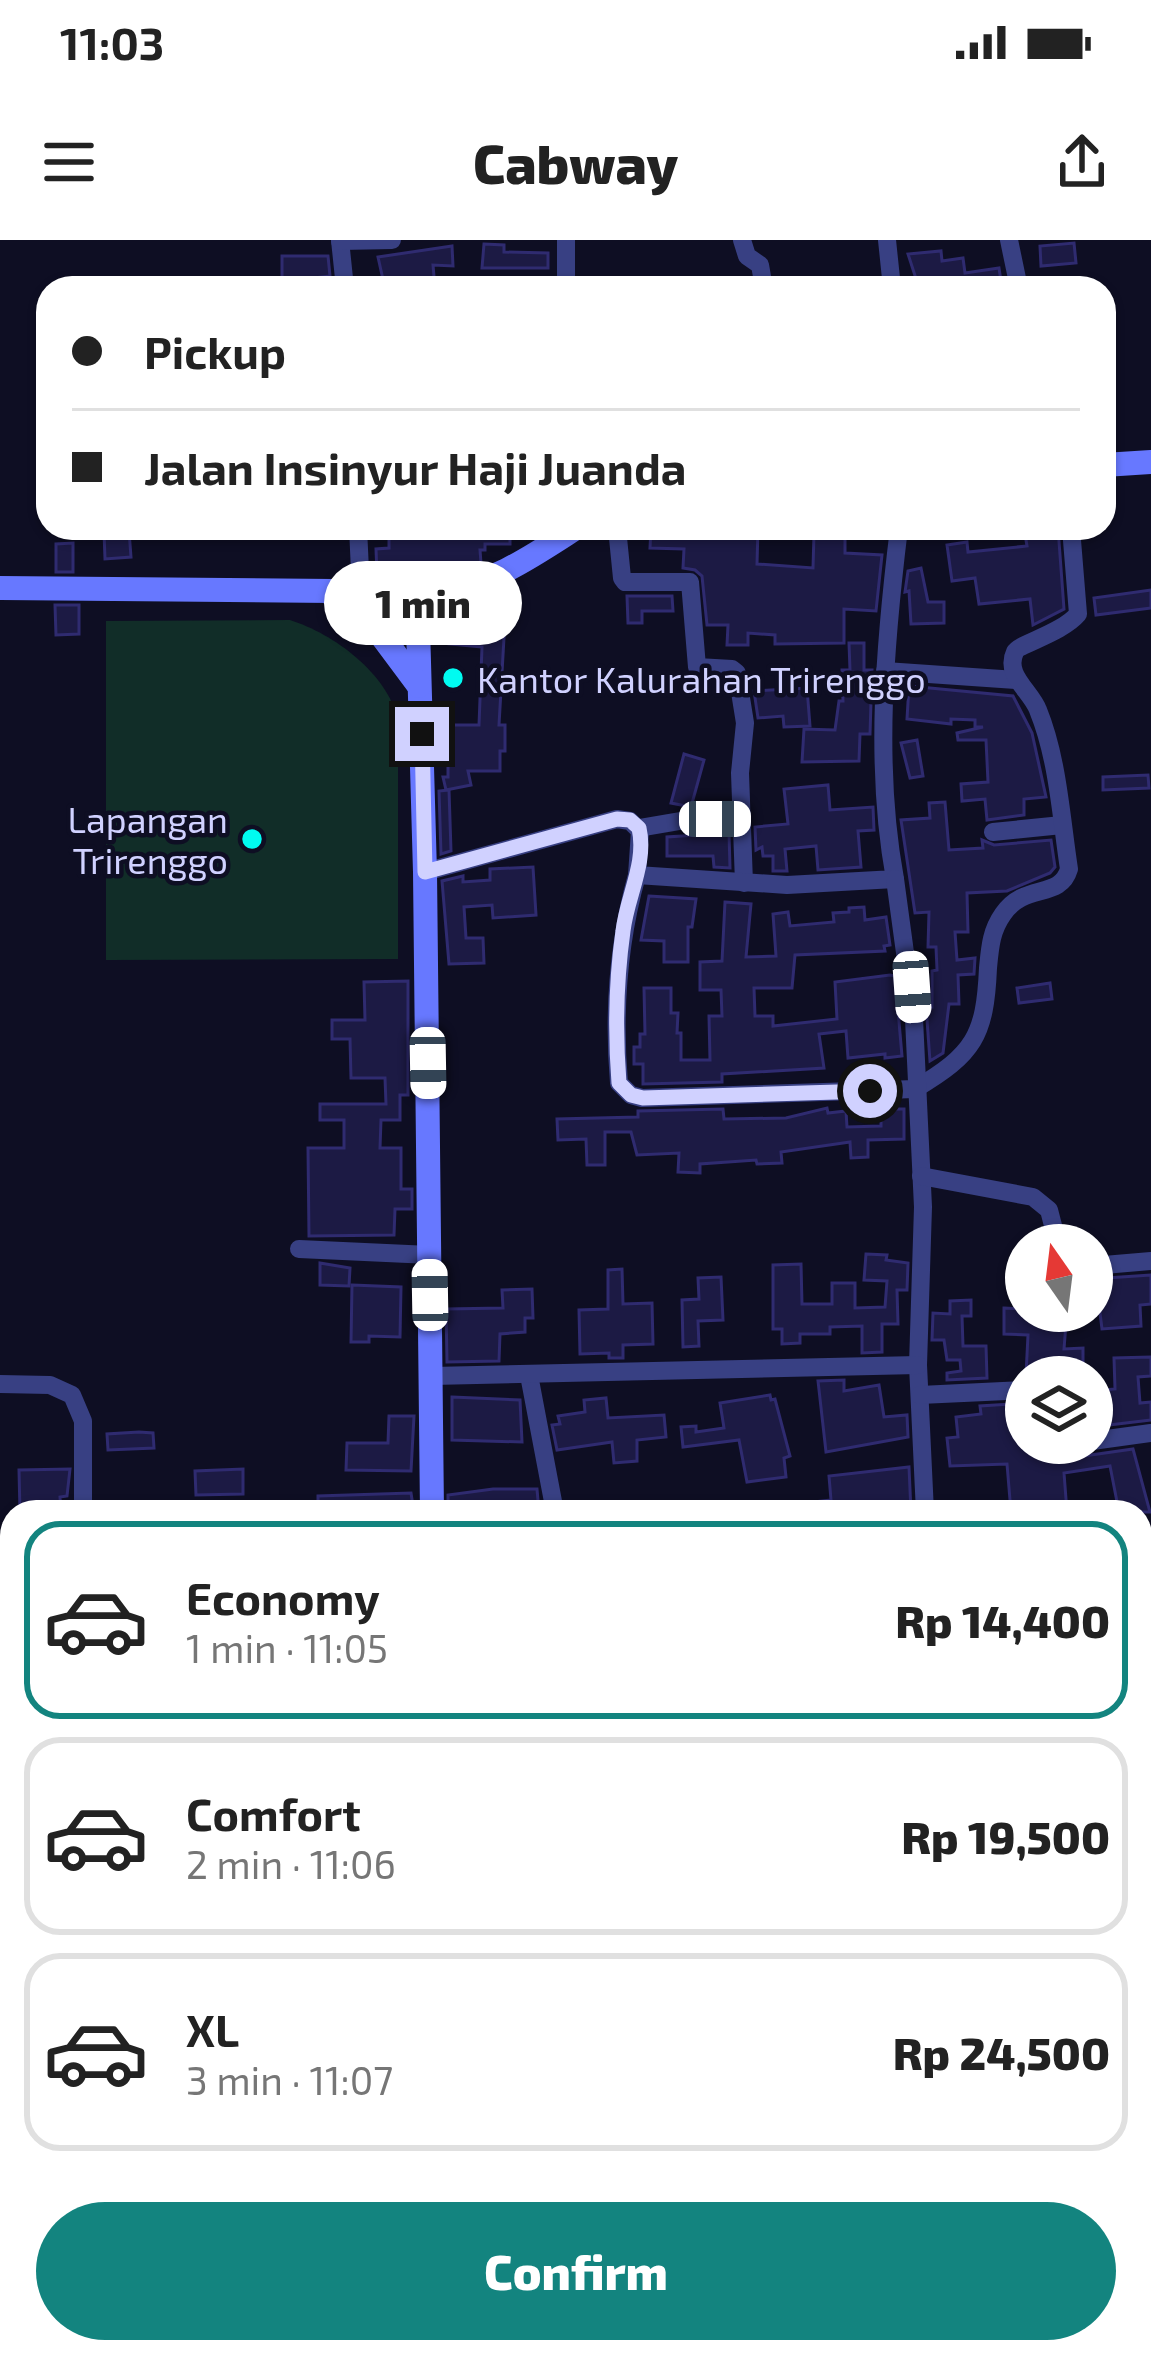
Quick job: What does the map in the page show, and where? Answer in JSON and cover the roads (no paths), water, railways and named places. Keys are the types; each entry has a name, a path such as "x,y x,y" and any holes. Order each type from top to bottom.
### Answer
{"main road":[{"path":"1116,464 1151,462"},
{"path":"0,588 440,592 493,580 555,540"},
{"path":"330,592 375,627 420,688"},
{"path":"417,592 432,1500"}],"street":[{"path":"344,276 340,241 392,240"},
{"path":"566,240 566,276"},
{"path":"742,240 747,256 760,265 762,276"},
{"path":"887,240 891,276"},
{"path":"1009,240 1016,276"},
{"path":"359,540 361,592"},
{"path":"618,540 625,581 690,582 697,667 737,673 746,723 740,819 744,884"},
{"path":"898,540 886,670 886,799 912,987 921,1177 918,1365 924,1500"},
{"path":"425,872 617,819 630,820 639,828 638,875 623,925 616,997 619,1083 631,1095 915,1090 950,1069 971,1044 987,1006 993,930 1005,912 1024,894 1058,887 1066,880 1069,869 1043,723 1030,691 1016,680 1012,668 1022,645 1061,630 1078,614 1072,540"},
{"path":"886,670 1016,680"},
{"path":"639,828 740,819"},
{"path":"993,832 1062,825"},
{"path":"638,875 744,884 895,879"},
{"path":"921,1177 1033,1197 1049,1210 1053,1224"},
{"path":"298,1250 430,1255"},
{"path":"1113,1264 1151,1261"},
{"path":"432,1376 918,1365"},
{"path":"529,1375 553,1500"},
{"path":"0,1384 50,1385 72,1395 82,1421 83,1500"},
{"path":"920,1395 1005,1391"},
{"path":"1113,1439 1151,1433"}],"place":[{"name":"Kantor Kalurahan Trirenggo","path":"453,678"},
{"name":"Lapangan Trirenggo","path":"252,839"}]}
